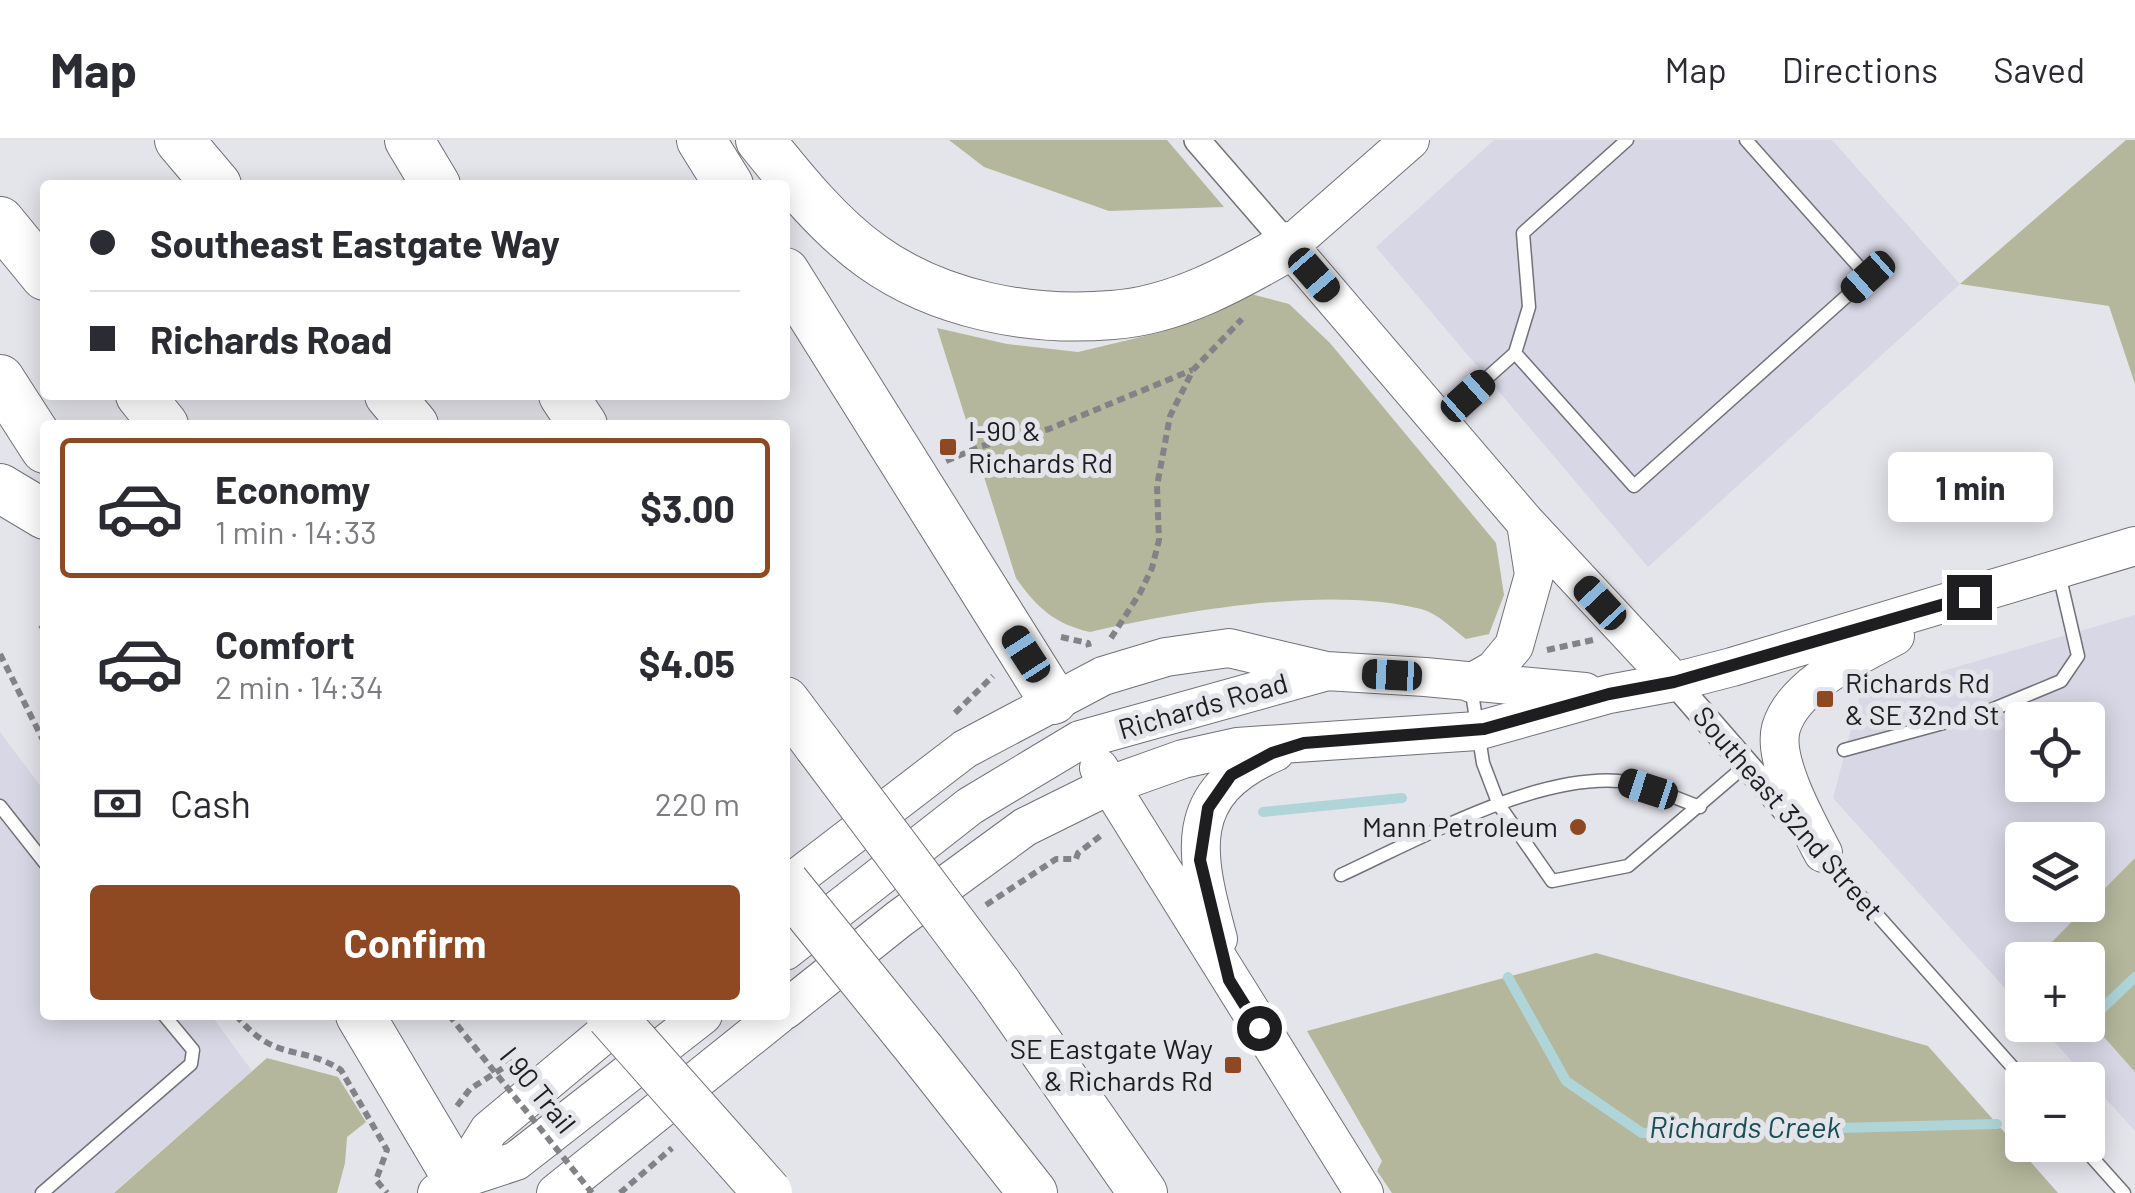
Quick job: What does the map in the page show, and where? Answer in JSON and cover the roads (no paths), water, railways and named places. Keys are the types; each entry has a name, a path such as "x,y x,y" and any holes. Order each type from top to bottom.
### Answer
{"highway":[{"path":"179,140 213,180"},
{"path":"409,140 433,180"},
{"path":"446,140 466,180"},
{"path":"700,140 727,180"},
{"path":"760,140 798,188 870,255 921,286 985,307 1046,315 1114,316 1168,303 1237,276 1289,246"},
{"path":"0,221 40,270"},
{"path":"790,280 1053,700"},
{"path":"0,379 40,441"},
{"path":"144,400 160,420"},
{"path":"394,400 410,420"},
{"path":"0,488 40,512"},
{"path":"0,513 40,534"},
{"path":"790,708 996,984 1144,1193"},
{"path":"790,891 1033,1193"},
{"path":"363,1020 454,1188"},
{"path":"614,1020 769,1193"},
{"path":"646,1020 769,1193"}],"main road":[{"path":"1289,246 1410,140"},
{"name":"Southeast 32nd Street","path":"1289,246 1526,523 1674,682"},
{"path":"1471,683 1494,670 1514,646 1534,575 1526,523"},
{"name":"Richards Road","path":"790,1006 1025,826 1110,785 1183,759 1236,747 1477,731 1609,694 1674,682 2135,546"},
{"path":"1822,853 1791,784 1780,742 1782,727 1813,684 1969,597"},
{"name":"Richards Road","path":"790,881 965,748 1102,676 1166,657 1229,648 1326,671 1425,676 1609,694"},
{"name":"Richards Road","path":"790,947 970,806 1080,740 1326,671"},
{"path":"1053,700 1364,1193"},
{"path":"1229,980 1200,860 1208,808 1231,775 1272,753 1304,743"},
{"path":"454,1188 489,1130 621,1020"},
{"path":"454,1188 516,1161 696,1020"},
{"path":"556,1193 772,1020"}],"street":[{"name":"Southeast 32nd Street","path":"1197,140 1289,246"},
{"name":"Southeast 32nd Street","path":"1674,682 1822,853"}],"lane":[{"path":"1439,421 1515,353 1529,307 1523,233 1627,140"},
{"path":"1515,353 1634,486 1868,277 1746,140"},
{"path":"1844,750 1992,710 2061,681 2078,656 2058,569"},
{"path":"1471,683 1483,763 1499,805 1552,881 1628,866 1746,765"},
{"path":"1341,875 1546,788 1621,780 1700,807"},
{"path":"0,806 40,857"},
{"name":"Southeast 32nd Street","path":"1822,853 2008,1062"},
{"path":"42,1193 191,1064 192,1050 168,1020"},
{"path":"2097,1162 2124,1193"}],"waterway":[{"name":"Richards Creek","path":"1263,812 1402,798"},
{"name":"Richards Creek","path":"1508,977 1566,1081 1642,1133 1997,1124"},
{"name":"Richards Creek","path":"2105,1006 2135,977"}],"place":[{"name":"I-90 & Richards Rd","path":"948,447"},
{"name":"Richards Rd & SE 32nd St","path":"1825,699"},
{"name":"Mann Petroleum","path":"1578,827"},
{"name":"SE Eastgate Way & Richards Rd","path":"1233,1065"}]}
